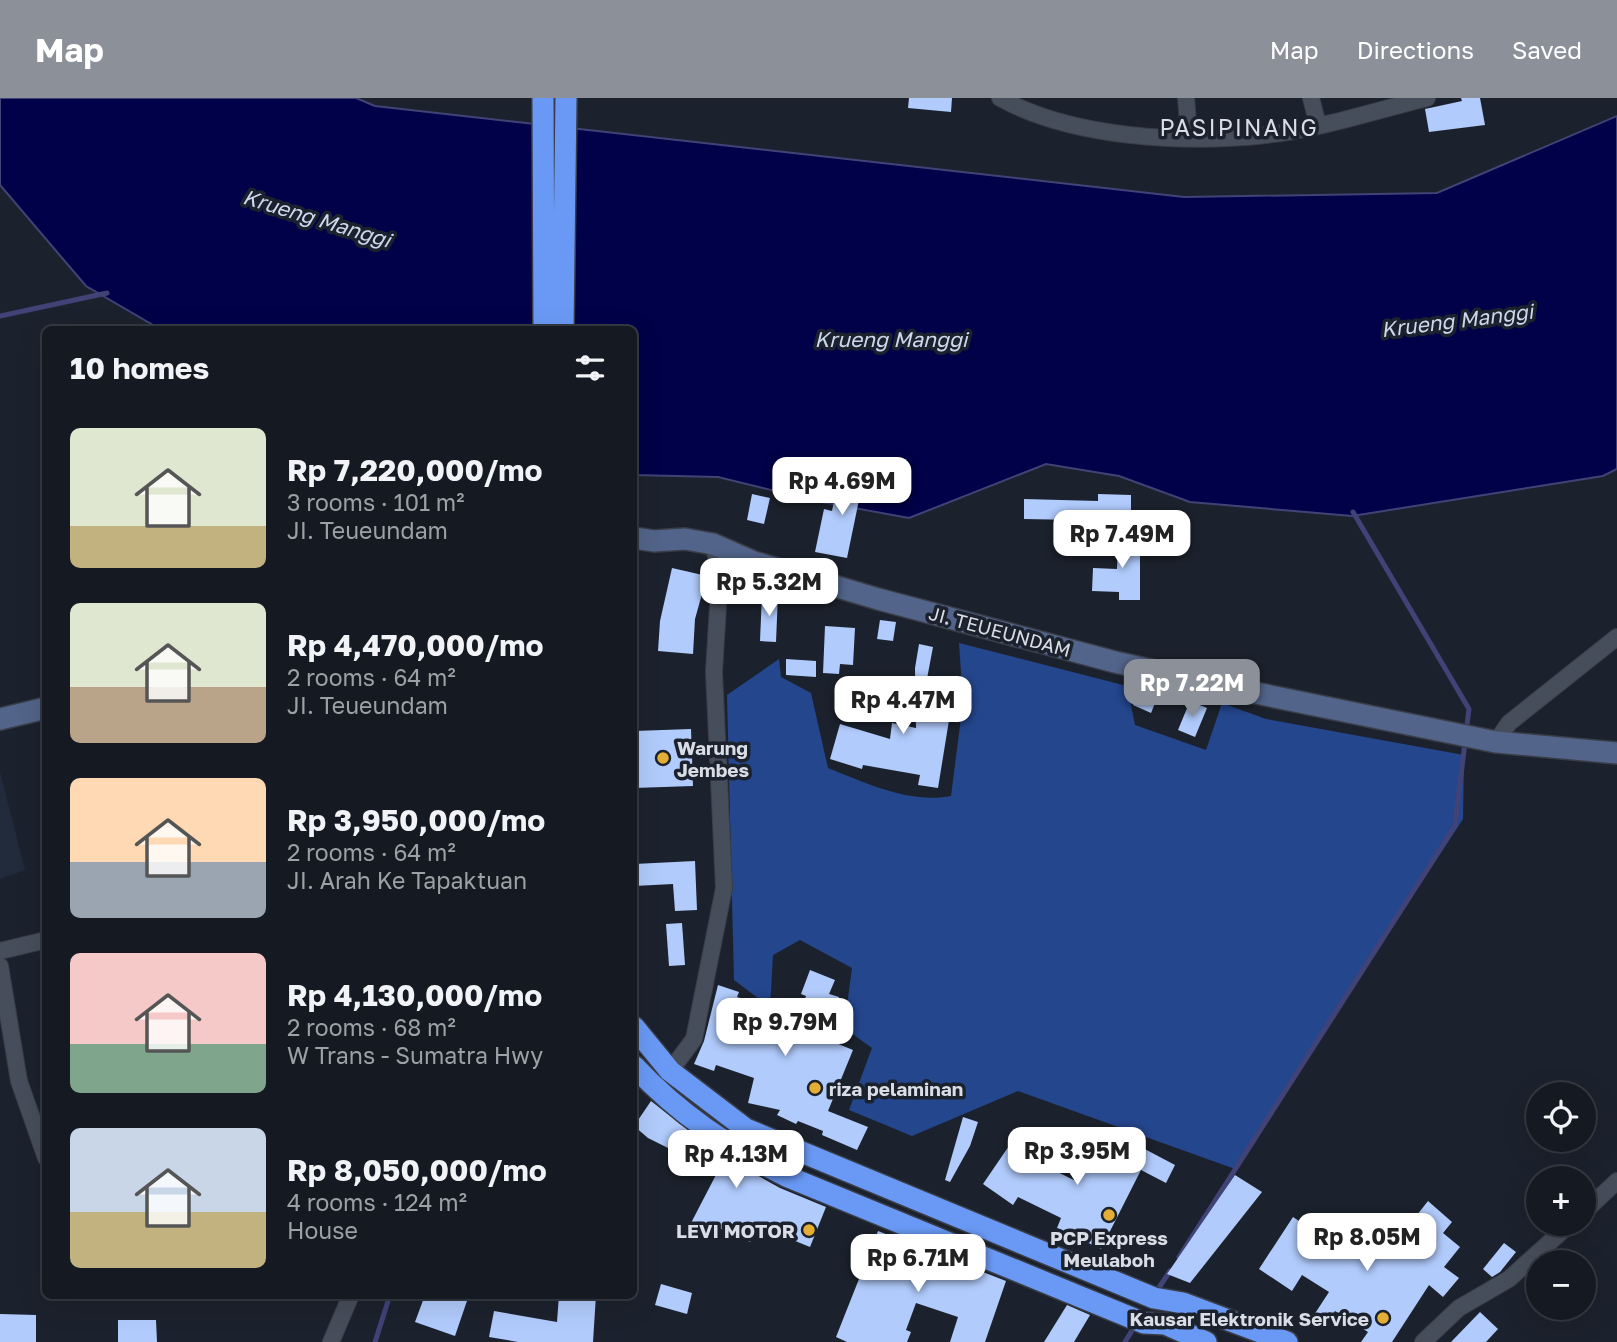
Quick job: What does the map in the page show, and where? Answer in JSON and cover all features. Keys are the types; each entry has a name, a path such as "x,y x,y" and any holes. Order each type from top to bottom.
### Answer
{"highway":[{"path":"543,98 544,326"},
{"path":"564,326 566,98"},
{"path":"637,1031 670,1071 746,1129 1154,1298 1183,1303 1278,1340"},
{"path":"637,1069 695,1124 729,1147 786,1176 1154,1324 1206,1342"}],"street":[{"path":"1000,98 1044,119 1112,133 1189,136 1267,135 1427,98"},
{"path":"1186,98 1189,136"},
{"path":"1311,98 1318,125"},
{"name":"JI. TEUEUNDAM","path":"637,538 654,541 685,539 713,544 754,562 878,599 1088,655 1249,692 1496,742 1617,753"},
{"path":"670,1071 694,1039 724,888 716,733 717,591 720,572 713,544"},
{"path":"1496,742 1510,723 1617,637"},
{"path":"0,719 42,709"},
{"path":"0,951 42,941"},
{"path":"0,966 19,1081 42,1147"},
{"path":"1596,1201 1617,1181"},
{"path":"1423,1342 1460,1308 1509,1279 1557,1236"},
{"path":"331,1342 349,1299"}],"shaded area":[{"path":"959,643 1127,686 1135,725 1206,750 1222,703 1266,719 1464,755 1463,819 1235,1169 1018,1091 912,1136 849,1110 872,1048 844,1028 852,968 800,940 773,955 770,1007 734,980 727,695 779,659 781,677 811,693 828,768 904,795 936,798 951,796 963,702"},
{"path":"0,772 25,870 0,879"}],"water":[{"name":"Krueng Manggi","path":"0,98 356,98 375,106 1184,197 1437,193 1617,116 1617,469 1603,476 1352,516 1190,502 1119,476 1046,464 909,518 816,501 718,477 637,475 637,326 155,326 86,286 0,185"}],"building":[{"path":"909,98 952,98 951,112 908,108"},
{"path":"1461,98 1480,98 1485,125 1429,132 1425,109 1462,101"},
{"path":"839,475 871,482 867,502 859,500 847,558 815,552 824,509 832,511"},
{"path":"752,494 770,498 764,524 747,520"},
{"path":"1098,494 1131,495 1131,521 1024,519 1024,499 1098,501"},
{"path":"1118,533 1140,533 1140,600 1119,600 1119,592 1092,591 1093,568 1117,569"},
{"path":"672,568 707,576 695,619 693,654 658,651 660,621"},
{"path":"762,594 778,594 776,642 760,641"},
{"path":"880,620 896,622 893,641 877,639"},
{"path":"825,626 855,628 853,665 840,664 839,674 823,673"},
{"path":"919,644 933,647 926,684 937,684 938,712 950,714 938,788 918,785 920,775 863,765 862,769 830,759 840,724 890,739 892,723 916,728 915,668"},
{"path":"786,659 816,661 816,677 786,675"},
{"path":"1143,682 1162,686 1151,713 1133,705"},
{"path":"1190,701 1207,708 1195,737 1178,730"},
{"name":"Warung Jembes","path":"691,729 693,786 637,788 637,731"},
{"path":"695,861 697,910 675,911 673,884 637,886 637,864"},
{"path":"682,923 685,965 669,966 666,924"},
{"path":"810,970 835,980 829,994 839,997 826,1039 853,1050 828,1111 868,1127 857,1150 822,1135 823,1131 798,1121 796,1124 777,1115 780,1110 748,1103 754,1078 716,1065 714,1071 694,1064 704,1041 718,985 739,992 737,997 759,1004 753,1023 794,1033 806,996 801,994"},
{"path":"651,1101 716,1152 780,1188 826,1207 810,1247 758,1226 750,1242 721,1229 717,1236 691,1223 719,1169 678,1148 676,1152 648,1138 637,1129 637,1122"},
{"path":"963,1117 978,1122 970,1146 950,1182 945,1180"},
{"path":"1120,1136 1175,1165 1166,1183 1141,1170 1101,1249 1057,1228 1061,1218 1018,1197 1013,1205 983,1184 1013,1140 1043,1161 1041,1164 1078,1182 1090,1156 1106,1163"},
{"path":"1235,1175 1262,1192 1190,1283 1167,1274"},
{"path":"1428,1201 1452,1222 1443,1233 1460,1247 1444,1267 1459,1278 1443,1297 1429,1285 1392,1342 1361,1342 1368,1332 1335,1311 1325,1327 1312,1318 1329,1292 1302,1275 1292,1291 1259,1269 1293,1217 1343,1250 1349,1240 1368,1253 1379,1236 1403,1253 1423,1228 1413,1220"},
{"path":"878,1231 1006,1281 985,1342 950,1342 958,1317 916,1303 906,1330 911,1332 907,1342 847,1342 836,1337"},
{"path":"1504,1243 1516,1252 1500,1272 1492,1277 1483,1269"},
{"path":"661,1284 692,1293 687,1314 655,1305"},
{"path":"424,1299 468,1299 455,1336 415,1322"},
{"path":"559,1299 596,1299 593,1342 518,1342 489,1337 494,1311 557,1322"},
{"path":"1067,1305 1090,1315 1074,1342 1044,1342"},
{"path":"1480,1312 1498,1329 1486,1342 1451,1342"},
{"path":"0,1314 36,1315 36,1342 0,1342"},
{"path":"118,1320 156,1320 157,1342 118,1342"}],"waterway":[{"path":"0,316 107,293"},
{"path":"1353,512 1469,709 1466,733"},
{"path":"1179,1257 1455,826 1465,742"},
{"path":"1156,1292 1170,1271"},
{"path":"375,1342 389,1299"},
{"path":"1125,1342 1136,1324"}],"place":[{"name":"Warung Jembes","path":"663,758"},
{"name":"riza pelaminan","path":"815,1088"},
{"name":"PCP Express Meulaboh","path":"1109,1215"},
{"name":"LEVI MOTOR","path":"809,1230"},
{"name":"Kausar Elektronik Service","path":"1383,1318"}],"district":[{"name":"PASIPINANG","path":"1239,127"}]}
